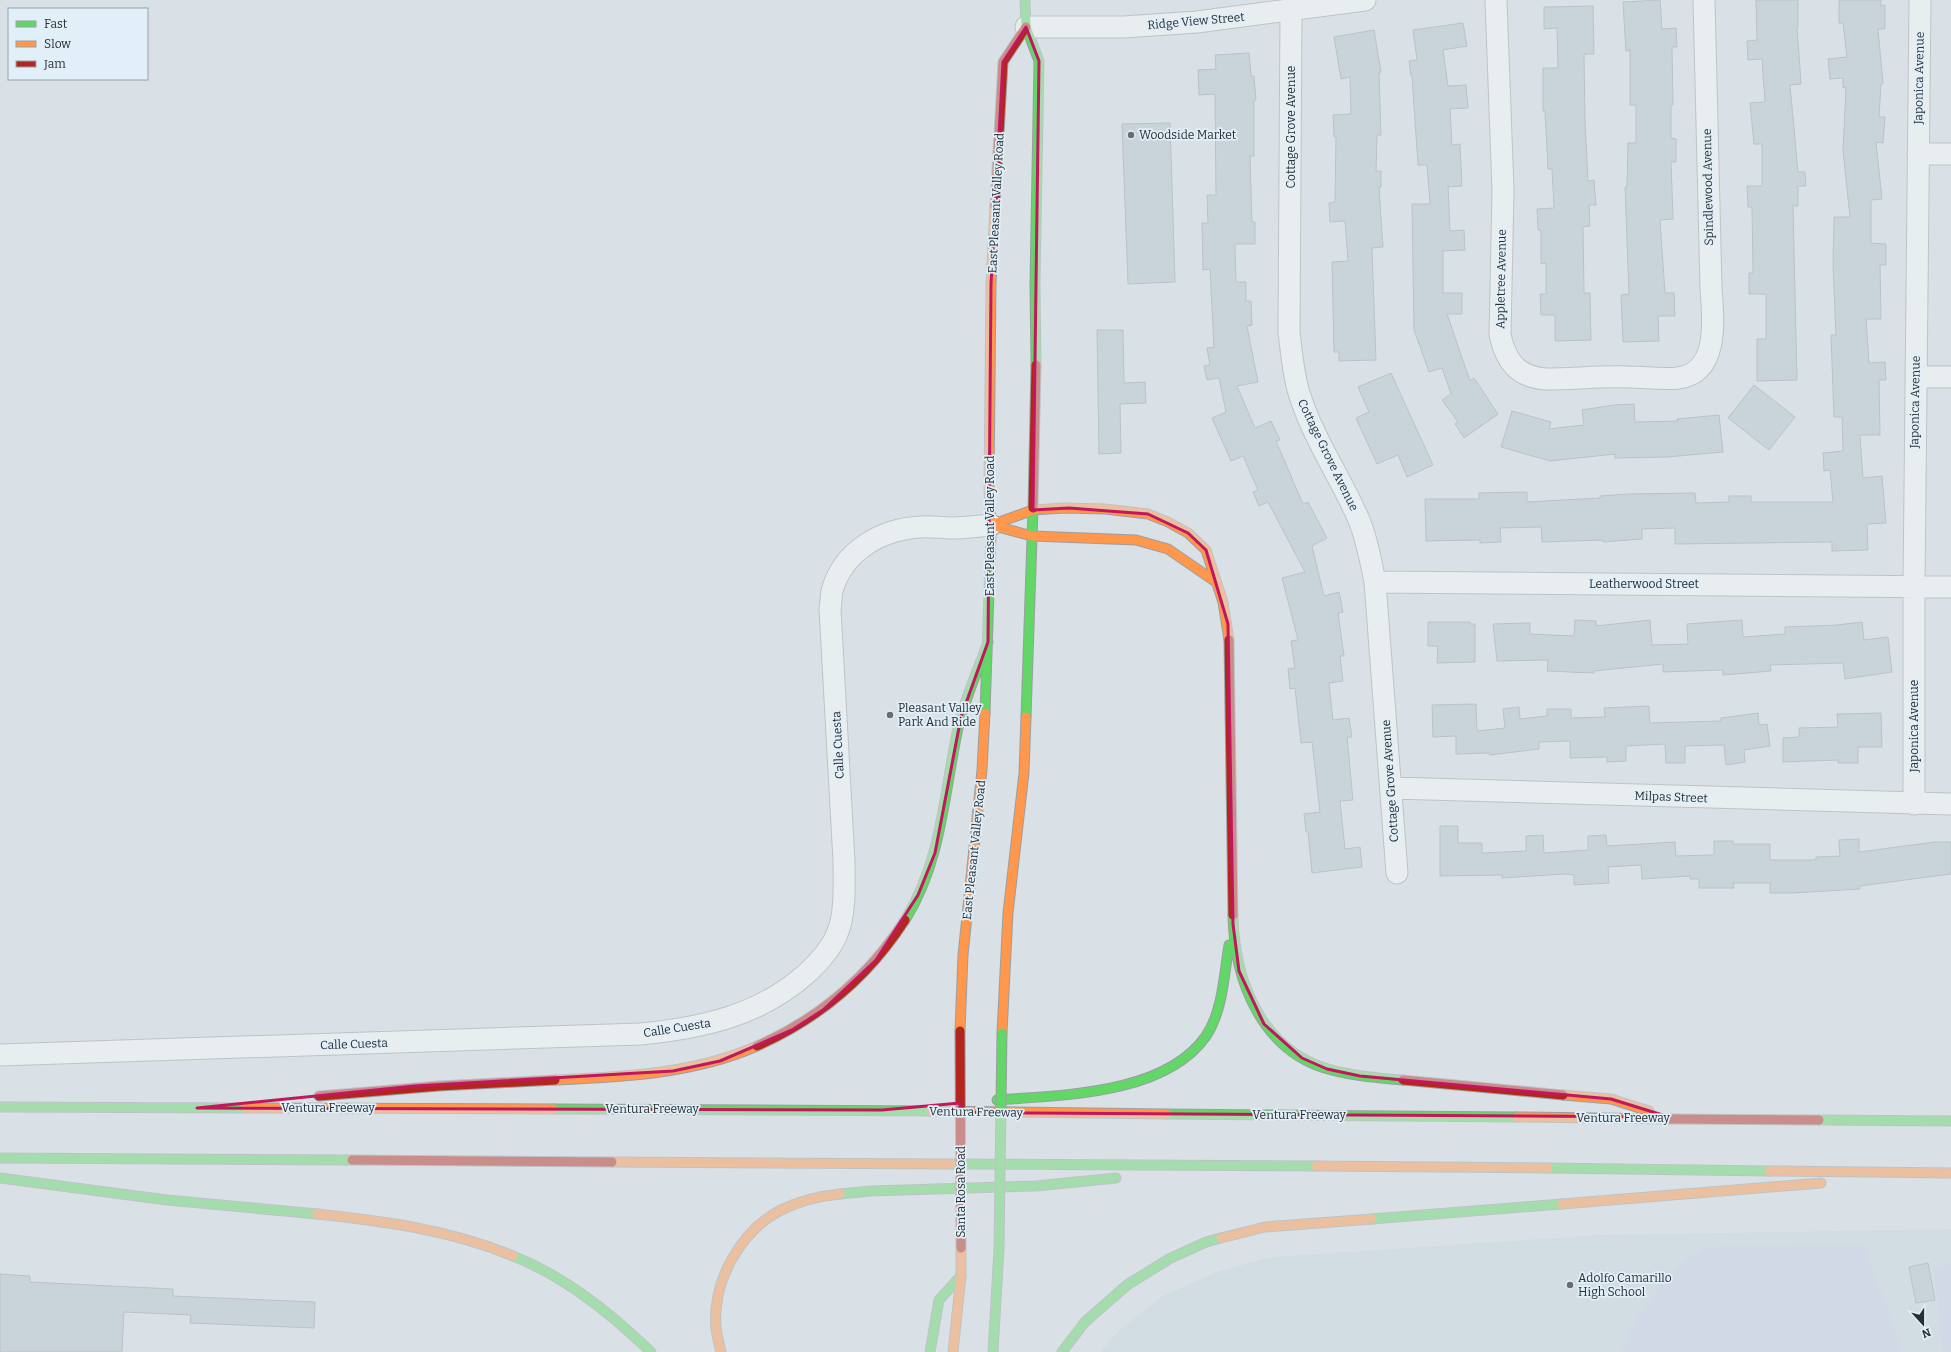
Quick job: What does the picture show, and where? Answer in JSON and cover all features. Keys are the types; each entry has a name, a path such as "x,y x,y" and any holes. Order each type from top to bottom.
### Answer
{"main road":[{"path":"993,1352 999,1249 1002,1033 1006,935 1024,773 1032,536 1036,346 1035,275 1040,61 1026,27 1025,0"},
{"name":"East Pleasant Valley Road","path":"960,1031 964,940 982,770 988,642 992,525 989,487 992,284 1003,62 1026,27"},
{"path":"992,525 1032,510 1064,508 1105,509 1148,514 1188,533 1206,550 1225,609 1230,649 1233,924 1239,971 1247,993 1264,1024 1281,1042 1302,1058 1327,1069 1360,1076 1611,1099 1669,1117"},
{"path":"992,525 1032,536 1136,540 1168,549 1216,582"},
{"path":"306,1097 415,1086 599,1077 673,1071 720,1061 760,1047 792,1030 823,1010 850,987 876,960 898,931 918,895 935,853 948,793 961,717 988,642"},
{"path":"990,1101 1084,1091 1140,1081 1175,1066 1205,1037 1212,1022 1219,1004 1233,924"},
{"name":"Santa Rosa Road","path":"953,1352 961,1276 960,1031"},
{"path":"197,1108 290,1099"},
{"path":"882,1110 975,1102"},
{"name":"Ventura Freeway","path":"0,1107 882,1110 1036,1113 1669,1117 1951,1121"},
{"path":"0,1158 1565,1167 1951,1173"},
{"path":"1145,1175 1225,1166"},
{"path":"1848,1181 1951,1173"},
{"path":"721,1352 716,1314 721,1280 733,1257 748,1236 765,1220 783,1209 801,1201 824,1196 860,1193 1026,1187 1129,1176"},
{"path":"0,1178 205,1204 362,1220 454,1236 500,1250 536,1266 570,1286 599,1306 651,1352"},
{"path":"1062,1352 1085,1322 1127,1285 1169,1259 1206,1242 1265,1227 1832,1182"},
{"path":"930,1352 939,1300 961,1276"}],"street":[{"name":"Ridge View Street","path":"1026,27 1124,27 1197,22 1291,11 1365,0"},
{"name":"Appletree Avenue","path":"1496,0 1503,190 1500,335 1503,350 1510,363 1522,373 1539,379 1627,377 1678,378 1697,370"},
{"name":"Spindlewood Avenue","path":"1697,370 1709,353 1714,323 1711,288 1704,0"},
{"name":"Japonica Avenue","path":"1914,804 1914,586 1920,0"},
{"name":"Cottage Grove Avenue","path":"1291,11 1289,333 1293,369 1299,395 1308,419 1360,522 1370,552 1375,582 1397,873"},
{"path":"1918,154 1951,154"},
{"path":"1916,376 1951,377"},
{"name":"Calle Cuesta","path":"0,1056 641,1034 683,1030 710,1024 756,1008 792,987 820,962 838,933 844,898 844,861 830,609 832,591 842,570 854,553 872,539 892,532 922,526 953,528 992,525"},
{"name":"Leatherwood Street","path":"1375,582 1951,587"},
{"name":"Milpas Street","path":"1391,788 1951,804"}],"highlighted area":[{"path":"1026,27 1039,61 1033,510 1069,508 1148,514 1188,533 1206,550 1228,624 1233,924 1239,971 1264,1024 1302,1058 1327,1069 1360,1076 1611,1099 1669,1117 960,1112 960,1103 882,1110 197,1108 415,1086 673,1071 720,1061 792,1030 823,1010 876,960 918,895 935,853 961,717 988,642 991,284 1003,62"}],"shaded area":[{"name":"Adolfo Camarillo High School","path":"1951,1229 1951,1352 1100,1352 1119,1330 1161,1297 1216,1272 1272,1257 1599,1235"},
{"path":"1864,1245 1903,1352 1621,1352 1635,1322 1655,1292 1679,1267 1706,1247"},
{"path":"1951,1265 1951,1352 1943,1352 1934,1266"}],"building":[{"path":"1660,0 1662,29 1676,28 1677,47 1672,47 1673,105 1671,105 1671,138 1676,139 1676,162 1671,162 1673,219 1660,220 1665,293 1674,293 1675,316 1658,316 1659,341 1623,342 1621,295 1629,294 1625,187 1627,187 1628,143 1636,143 1636,105 1630,105 1630,50 1626,51 1623,2"},
{"path":"1756,0 1798,0 1797,27 1801,84 1790,85 1798,172 1805,172 1806,186 1798,186 1798,206 1793,206 1797,380 1757,381 1757,339 1766,339 1766,294 1749,294 1749,273 1753,273 1752,207 1748,207 1747,186 1762,186 1762,144 1754,144 1750,103 1765,102 1762,59 1748,60 1747,41 1757,40"},
{"path":"1839,0 1881,0 1881,6 1885,5 1885,29 1878,29 1883,84 1881,84 1879,117 1885,117 1883,143 1876,142 1882,199 1871,200 1871,243 1886,244 1886,265 1880,265 1881,319 1866,319 1869,363 1885,362 1886,380 1879,380 1880,435 1860,435 1863,478 1882,476 1886,523 1867,524 1868,550 1832,551 1832,542 1675,544 1675,528 1642,529 1642,539 1603,542 1603,540 1542,542 1541,527 1500,528 1501,542 1480,543 1480,540 1426,541 1425,499 1479,499 1479,493 1527,492 1527,502 1600,498 1600,496 1629,494 1695,493 1696,503 1729,502 1729,496 1751,496 1751,502 1833,502 1830,470 1824,471 1823,453 1843,451 1842,417 1834,417 1831,335 1836,335 1833,265 1834,217 1850,217 1843,151 1846,87 1843,88 1843,78 1830,79 1828,59 1847,57 1843,23 1839,23"},
{"path":"1593,6 1594,54 1584,54 1588,181 1594,180 1596,205 1589,205 1590,226 1583,227 1584,293 1590,293 1591,340 1555,341 1555,315 1541,315 1540,294 1546,294 1546,263 1541,264 1541,230 1538,230 1537,209 1554,208 1552,169 1548,169 1545,111 1543,111 1543,68 1558,68 1557,28 1544,29 1544,7"},
{"path":"1463,23 1467,46 1443,50 1448,86 1466,85 1468,108 1450,109 1452,145 1460,144 1462,186 1448,187 1450,231 1464,230 1465,250 1443,251 1443,293 1462,293 1462,314 1447,314 1470,381 1474,378 1498,414 1464,438 1455,424 1458,422 1442,400 1451,394 1442,368 1429,372 1414,330 1412,204 1430,204 1427,165 1418,165 1412,76 1409,61 1417,60 1413,30"},
{"path":"1374,30 1381,72 1379,73 1381,135 1377,135 1376,171 1381,171 1381,187 1379,187 1383,247 1372,248 1376,360 1339,361 1339,352 1334,352 1332,262 1348,261 1345,221 1330,222 1329,203 1335,202 1336,137 1334,137 1333,115 1351,114 1350,77 1341,79 1334,37"},
{"path":"1249,53 1251,76 1254,76 1256,100 1254,100 1254,156 1250,156 1252,222 1255,222 1255,244 1235,244 1236,282 1246,282 1246,301 1251,301 1252,325 1247,326 1258,382 1237,386 1255,428 1271,421 1280,440 1276,441 1303,504 1308,502 1327,538 1312,546 1324,596 1339,592 1343,612 1338,613 1344,656 1340,656 1343,681 1329,683 1333,720 1349,718 1352,737 1347,737 1353,800 1340,801 1345,849 1360,847 1362,867 1312,873 1308,832 1306,832 1304,814 1320,812 1312,742 1301,743 1295,688 1290,689 1288,669 1295,668 1291,641 1298,640 1282,578 1305,572 1268,502 1259,506 1253,492 1258,490 1243,456 1231,461 1212,418 1226,412 1219,378 1207,380 1204,366 1210,365 1207,348 1214,347 1210,269 1203,270 1202,223 1208,223 1207,195 1216,195 1215,94 1199,95 1198,70 1216,69 1215,55"},
{"path":"1170,123 1175,282 1128,284 1122,124"},
{"path":"1097,330 1123,330 1124,383 1145,382 1146,403 1120,404 1121,453 1099,454"},
{"path":"1391,373 1433,465 1407,477 1398,455 1377,464 1356,418 1369,412 1358,387"},
{"path":"1754,385 1795,417 1769,450 1728,418"},
{"path":"1634,404 1635,422 1678,421 1677,419 1719,415 1723,452 1667,457 1615,458 1615,454 1550,461 1501,447 1512,411 1551,422 1549,429 1584,425 1582,410 1614,405"},
{"path":"1575,620 1596,621 1596,626 1650,620 1652,645 1688,644 1687,624 1742,620 1743,637 1785,634 1785,627 1837,625 1862,622 1864,640 1888,637 1892,672 1845,679 1843,663 1770,665 1771,671 1723,675 1723,670 1663,672 1663,664 1594,671 1594,673 1547,671 1548,660 1497,661 1493,624 1530,623 1530,634 1574,636"},
{"path":"1428,622 1470,622 1470,624 1475,624 1475,662 1437,663 1438,646 1428,646"},
{"path":"1476,704 1477,731 1505,728 1503,709 1519,707 1520,719 1547,716 1547,709 1571,709 1571,718 1605,717 1604,708 1649,706 1650,723 1721,721 1721,718 1758,713 1759,725 1767,724 1770,746 1744,750 1745,762 1726,765 1724,745 1685,746 1685,763 1666,763 1665,744 1626,746 1626,761 1607,762 1607,757 1570,758 1570,741 1539,742 1539,749 1490,755 1489,753 1456,754 1456,736 1433,737 1432,705"},
{"path":"1881,713 1882,747 1858,747 1858,763 1838,763 1838,760 1783,762 1783,738 1799,737 1799,728 1838,727 1837,714"},
{"path":"1440,826 1458,826 1458,843 1482,843 1482,853 1526,851 1526,836 1543,835 1544,853 1588,850 1588,836 1606,835 1607,846 1675,842 1676,856 1714,855 1714,841 1733,841 1733,844 1770,844 1770,860 1816,860 1816,857 1840,856 1839,840 1859,839 1859,852 1935,842 1951,842 1951,874 1860,886 1860,889 1793,893 1770,893 1770,883 1733,883 1734,888 1699,888 1699,879 1690,879 1690,876 1642,879 1641,865 1608,867 1609,883 1574,885 1574,875 1565,874 1502,878 1502,875 1440,876"},
{"path":"1928,1263 1935,1300 1916,1303 1909,1267"},
{"path":"0,1274 30,1276 30,1282 173,1289 173,1296 315,1302 314,1328 190,1323 191,1315 124,1312 122,1352 0,1352"}],"traffic: fast":[{"path":"1025,0 1026,27 1039,61 1035,283 1036,365"},
{"path":"1026,717 1033,508"},
{"path":"985,713 991,532"},
{"path":"905,920 927,874 940,826 958,728 968,695 988,642"},
{"path":"1233,915 1239,963 1246,987 1256,1009 1269,1029 1285,1046 1305,1060 1328,1069 1356,1075 1403,1080"},
{"path":"997,1100 1080,1093 1110,1088 1139,1081 1165,1070 1188,1055 1206,1036 1212,1026 1222,992 1229,945"},
{"path":"999,1249 1002,1033"},
{"path":"0,1107 246,1108"},
{"path":"553,1109 931,1111"},
{"path":"1166,1114 1517,1117"},
{"path":"1819,1120 1951,1121"},
{"path":"0,1158 352,1160"},
{"path":"951,1164 1316,1166"},
{"path":"1548,1168 1769,1171"},
{"path":"0,1178 167,1200 317,1214"},
{"path":"840,1194 871,1191 1036,1186 1116,1178"},
{"path":"1372,1219 1562,1204"},
{"path":"1062,1352 1085,1322 1127,1285 1169,1259 1206,1242 1221,1238"},
{"path":"993,1352 999,1249"},
{"path":"513,1256 551,1274 569,1285 603,1310 651,1352"},
{"path":"930,1352 939,1300 961,1276"}],"traffic: slow":[{"path":"991,532 989,487 991,284 995,206"},
{"path":"991,525 1033,510 1064,508 1105,509 1148,514 1168,522 1188,533 1206,550 1223,602 1229,640"},
{"path":"991,525 1032,536 1136,540 1168,549 1216,582"},
{"path":"960,1031 963,955 982,770 985,713"},
{"path":"1002,1033 1008,913 1024,773 1026,717"},
{"path":"555,1080 632,1075 683,1068 708,1063 757,1046"},
{"path":"1563,1095 1611,1099 1649,1111"},
{"path":"246,1108 553,1109"},
{"path":"931,1111 1166,1114"},
{"path":"1517,1117 1670,1119"},
{"path":"612,1162 951,1164"},
{"path":"1316,1166 1548,1168"},
{"path":"1769,1171 1951,1173"},
{"path":"1562,1204 1821,1183"},
{"path":"721,1352 716,1328 716,1311 719,1293 724,1276 741,1244 766,1219 781,1210 810,1199 840,1194"},
{"path":"317,1214 367,1220 441,1233 466,1239 513,1256"},
{"path":"1221,1238 1265,1227 1372,1219"},
{"path":"953,1352 961,1276 961,1248"}],"traffic: jam":[{"path":"995,206 1003,62 1026,27"},
{"path":"1033,508 1036,365"},
{"path":"1229,640 1233,915"},
{"path":"757,1046 801,1023 840,994 875,960 905,920"},
{"path":"960,1031 961,1248"},
{"path":"319,1096 439,1086 555,1080"},
{"path":"1403,1080 1563,1095"},
{"path":"1670,1119 1819,1120"},
{"path":"352,1160 612,1162"}],"place":[{"name":"Woodside Market","path":"1131,135"},
{"name":"Pleasant Valley Park And Ride","path":"890,715"},
{"name":"Adolfo Camarillo High School","path":"1570,1285"}]}
